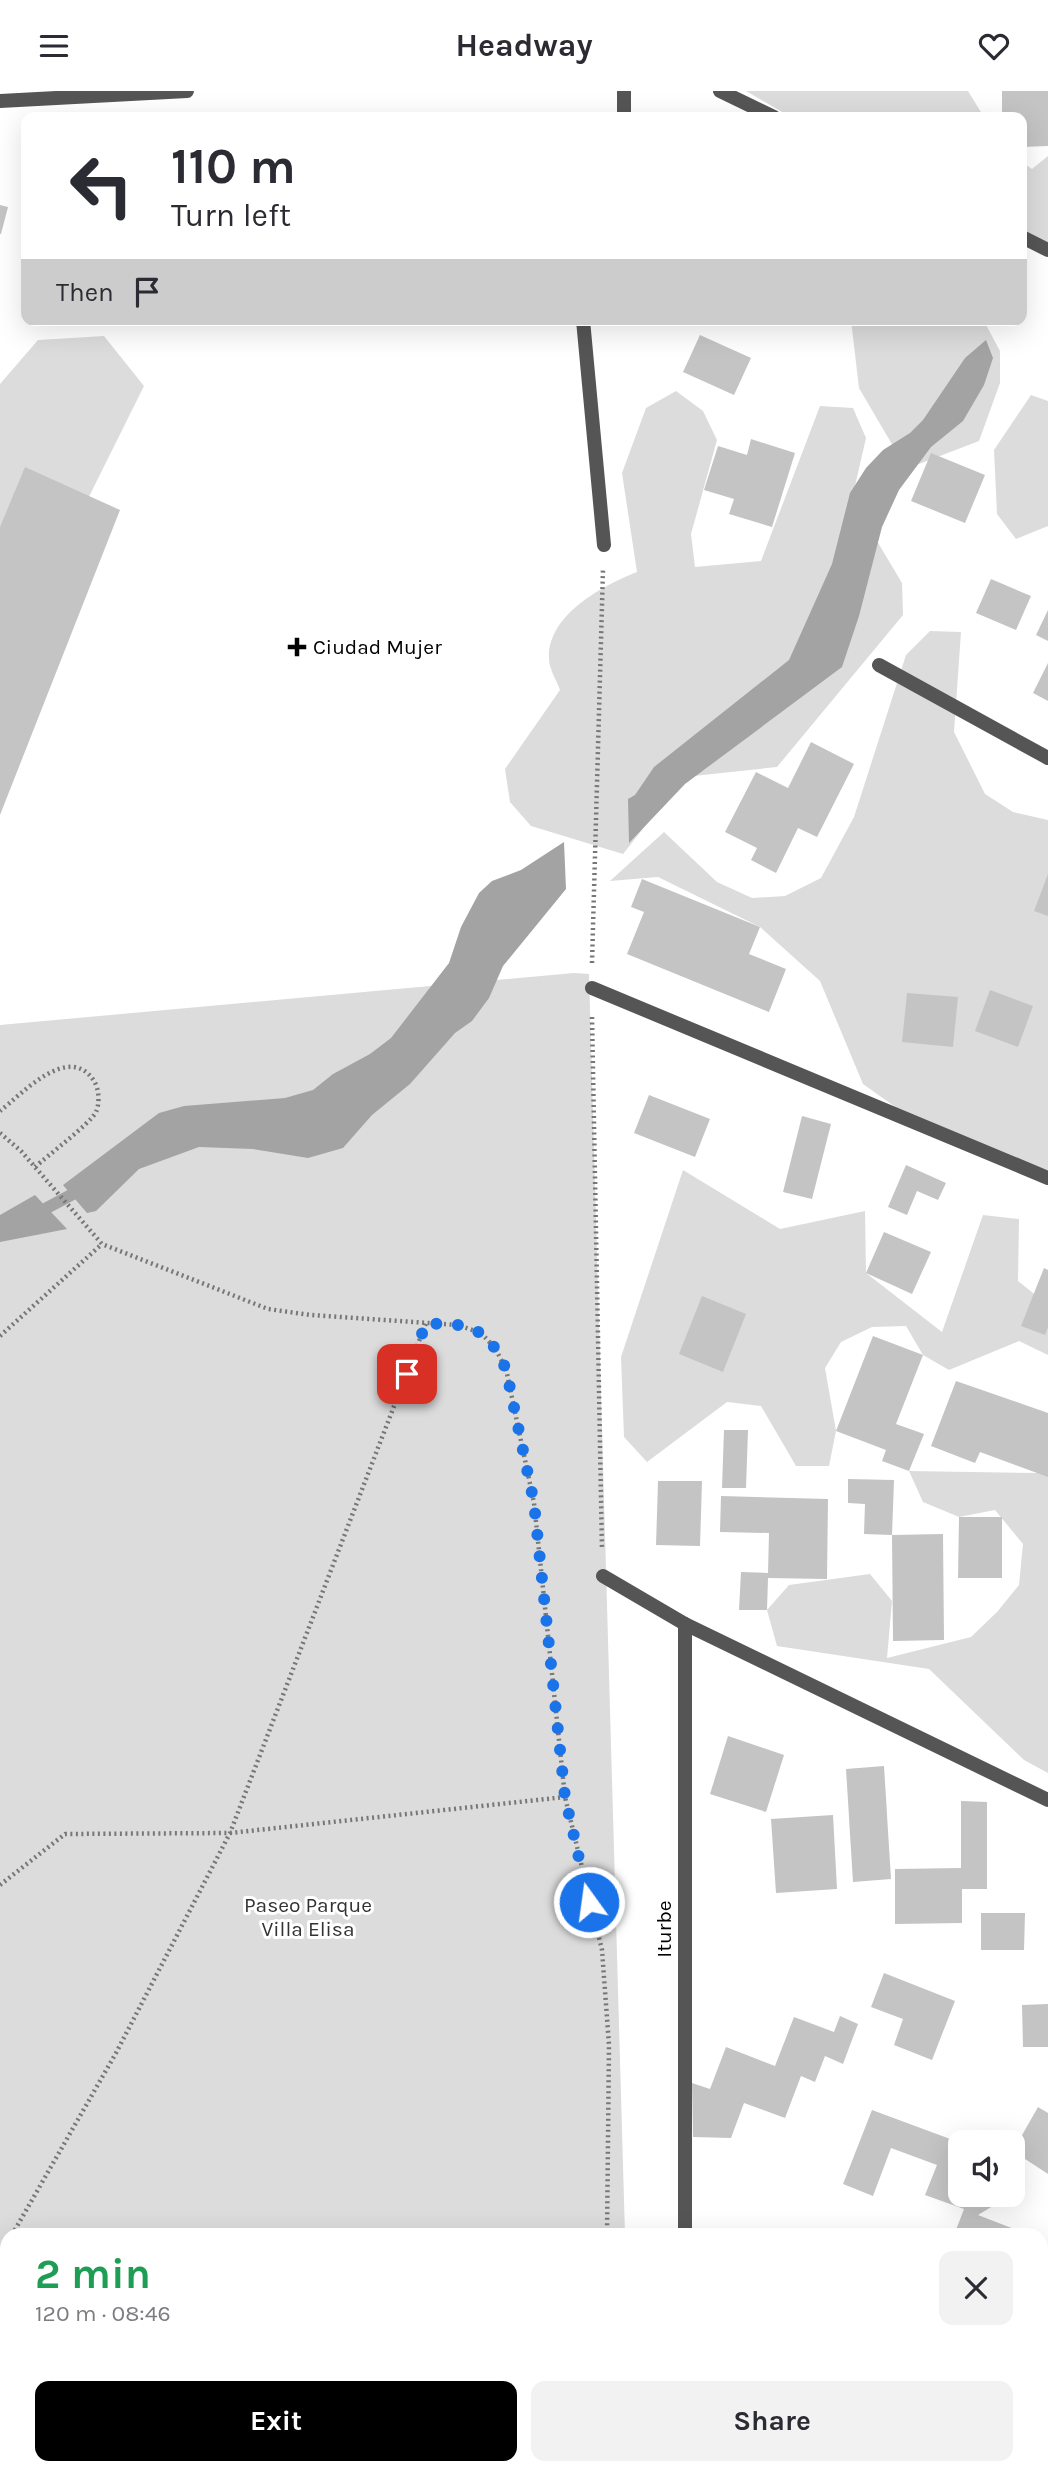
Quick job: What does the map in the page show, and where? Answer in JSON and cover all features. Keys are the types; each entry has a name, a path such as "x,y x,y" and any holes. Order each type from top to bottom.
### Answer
{"street":[{"path":"0,101 187,91"},
{"path":"624,91 624,112"},
{"path":"720,91 764,112"},
{"path":"1027,240 1048,250"},
{"path":"584,326 604,545"},
{"path":"879,665 1048,758"},
{"path":"592,988 1048,1178"},
{"path":"603,1576 685,1623 1048,1800"},
{"name":"Iturbe","path":"685,1623 685,2228"}],"path":[{"path":"603,1576 592,988 604,545"},
{"path":"0,1111 55,1068 71,1065 88,1073 96,1083 99,1094 95,1113 35,1167"},
{"path":"0,1133 35,1167 102,1244 268,1309 311,1315 458,1325 481,1333 495,1348 506,1369 534,1503 565,1797 602,1950 609,2045 607,2228"},
{"path":"0,1336 102,1244"},
{"path":"16,2228 116,2053 230,1833 426,1323"},
{"path":"0,1885 65,1834 230,1833 565,1797"}],"green space":[{"path":"746,91 968,91 981,112 782,112"},
{"path":"1048,156 1048,246 1027,241 1027,166 1032,169"},
{"path":"852,326 987,326 1000,351 1000,383 979,441 919,464 893,446 859,388"},
{"path":"104,336 144,386 54,567 0,586 0,384 38,340"},
{"path":"676,391 703,411 717,440 691,534 695,567 761,561 820,406 853,408 866,438 852,499 902,583 903,615 777,767 684,777 623,854 531,826 510,802 505,769 560,690 549,659 551,643 557,629 579,604 593,594 637,572 622,473 646,408"},
{"path":"1031,395 1048,401 1048,526 1016,539 997,514 994,450"},
{"path":"930,631 961,632 954,732 985,794 1013,812 1048,820 1048,1171 922,1126 863,1084 820,981 760,927 658,877 610,881 664,832 717,882 752,898 785,896 821,878 854,817 906,655"},
{"name":"Paseo Parque Villa Elisa","path":"574,973 589,974 625,2228 0,2228 0,1025"},
{"path":"683,1170 780,1229 865,1211 866,1273 942,1332 983,1215 1019,1219 1018,1281 1048,1305 1048,1355 1019,1341 949,1370 923,1355 906,1326 872,1327 841,1342 825,1368 836,1431 829,1466 796,1466 761,1406 727,1402 647,1462 624,1437 621,1357"},
{"path":"1048,1468 1048,1773 1024,1760 929,1669 777,1646 767,1610 789,1585 870,1574 892,1601 887,1658 971,1637 997,1612 1019,1585 1023,1544 995,1510 959,1517 923,1502 909,1471 1037,1473"}],"shaded area":[{"path":"986,340 993,358 984,385 963,421 931,447 899,490 882,527 859,616 842,667 685,784 629,843 628,799 635,795 654,767 789,660 832,564 850,493 866,468 883,450 910,433 923,420 965,358"},
{"path":"564,842 566,889 503,966 489,998 472,1021 455,1033 410,1084 372,1115 343,1148 308,1158 253,1149 199,1147 139,1169 96,1211 87,1213 63,1185 159,1113 184,1106 285,1098 313,1090 333,1074 370,1054 391,1038 449,963 461,927 479,893 492,881 521,870"},
{"path":"35,1195 67,1229 0,1242 0,1215"}],"building":[{"path":"1002,91 1048,91 1048,146 1027,147 1027,112 1002,112"},
{"path":"0,205 8,207 1,234 0,234"},
{"path":"700,335 751,358 734,395 683,372"},
{"path":"751,439 795,453 772,527 729,514 734,499 704,490 718,446 747,455"},
{"path":"931,453 985,475 965,523 911,501"},
{"path":"25,467 120,510 0,815 0,527"},
{"path":"991,579 1031,596 1016,630 976,613"},
{"path":"1048,610 1048,641 1036,635"},
{"path":"1048,663 1048,701 1033,693"},
{"path":"811,742 854,764 817,837 798,828 776,873 751,860 757,848 725,832 756,772 788,788"},
{"path":"1048,874 1048,916 1034,911"},
{"path":"642,879 760,927 749,954 786,969 769,1012 627,954 644,912 631,907"},
{"path":"990,990 1033,1006 1018,1047 975,1031"},
{"path":"907,993 958,997 953,1047 902,1042"},
{"path":"649,1095 710,1119 695,1157 634,1133"},
{"path":"802,1116 831,1124 812,1199 783,1192"},
{"path":"906,1165 946,1183 938,1200 917,1191 907,1215 888,1207"},
{"path":"884,1232 931,1252 912,1294 866,1273"},
{"path":"1044,1268 1048,1270 1048,1327 1045,1335 1021,1326"},
{"path":"702,1296 746,1314 723,1372 679,1354"},
{"path":"873,1336 923,1355 896,1424 924,1434 909,1471 882,1461 886,1450 836,1431"},
{"path":"956,1381 1048,1413 1048,1477 980,1452 975,1463 931,1446"},
{"path":"724,1430 748,1430 746,1488 722,1488"},
{"path":"848,1479 894,1480 892,1535 864,1534 865,1504 848,1503"},
{"path":"658,1481 702,1481 700,1546 656,1545"},
{"path":"721,1496 828,1499 827,1579 768,1578 767,1610 739,1610 741,1572 768,1573 769,1533 720,1532"},
{"path":"959,1517 1002,1517 1002,1578 958,1578"},
{"path":"943,1534 944,1640 893,1641 892,1535"},
{"path":"728,1736 784,1755 766,1812 710,1794"},
{"path":"884,1766 891,1879 853,1882 846,1769"},
{"path":"961,1801 987,1802 987,1889 962,1889 962,1923 895,1924 895,1869 961,1868"},
{"path":"833,1815 837,1889 776,1893 771,1819"},
{"path":"981,1913 1025,1913 1024,1950 981,1950"},
{"path":"884,1973 955,2001 932,2060 894,2045 903,2019 871,2007"},
{"path":"1048,2004 1048,2047 1023,2047 1022,2005"},
{"path":"840,2016 858,2024 843,2064 825,2056 815,2082 801,2076 785,2118 744,2103 731,2138 693,2137 692,2083 710,2089 726,2047 775,2066 794,2017 834,2032"},
{"path":"1038,2107 1048,2113 1048,2174 1025,2159 1025,2130"},
{"path":"872,2110 948,2138 948,2203 925,2195 937,2165 891,2148 873,2196 843,2184"},
{"path":"958,2207 991,2207 978,2215 1012,2228 957,2228 964,2209"}],"waterway":[{"path":"32,1216 84,1188"}],"place":[{"name":"Ciudad Mujer","path":"297,647"}],"route":[{"path":"407,1374 426,1323 458,1325 481,1333 495,1348 506,1369 534,1503 565,1797 589,1902"}]}
